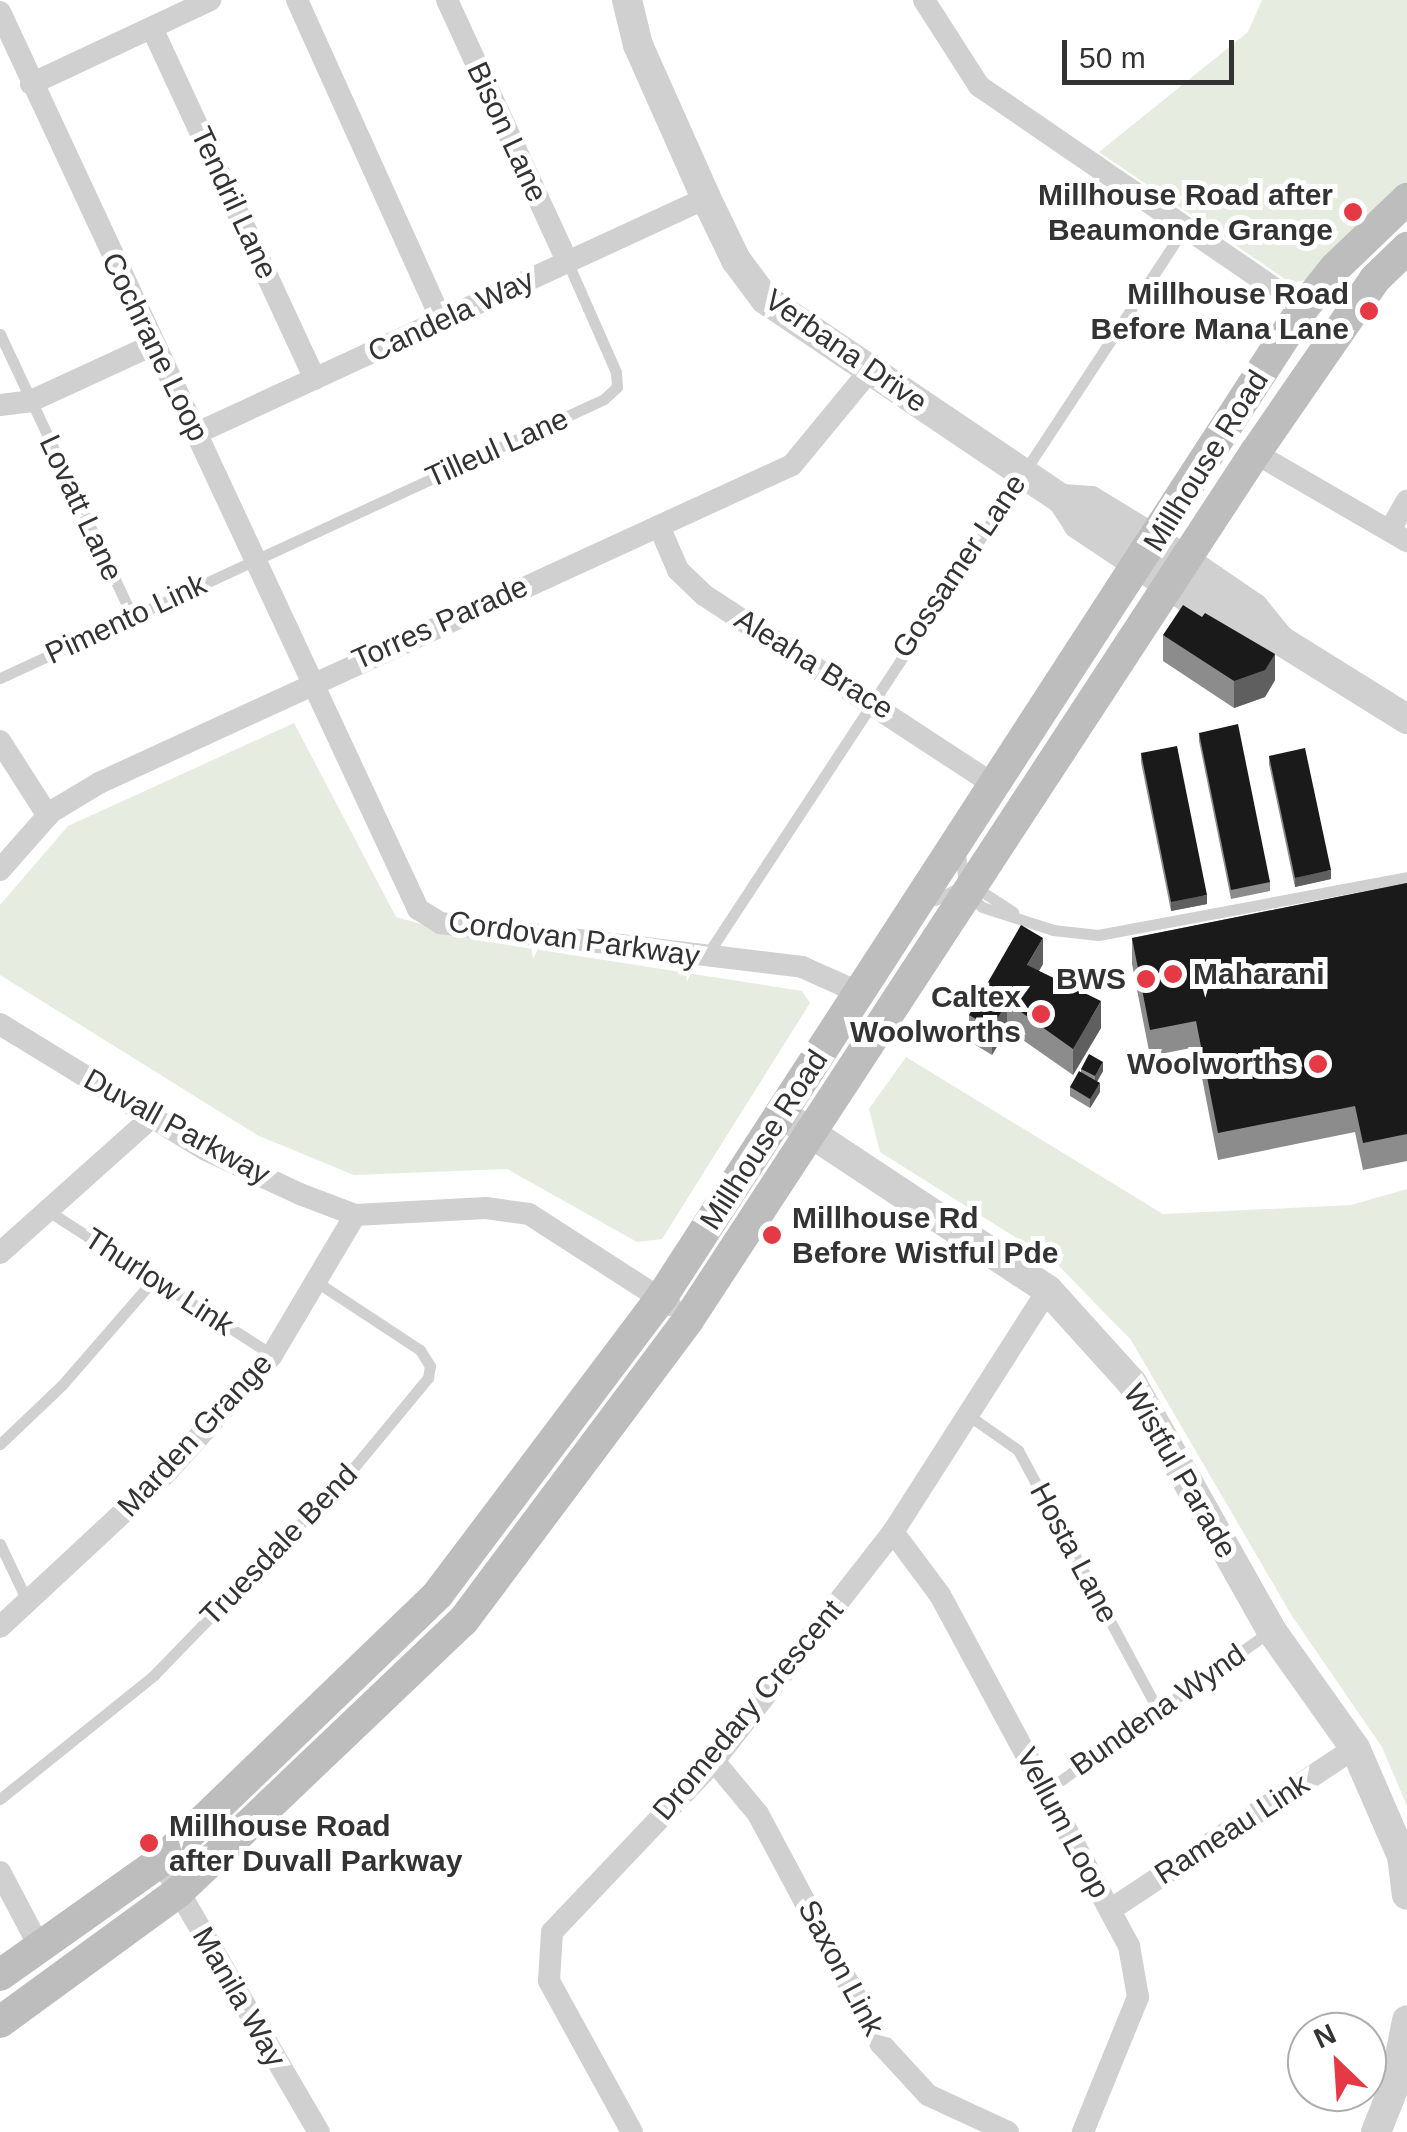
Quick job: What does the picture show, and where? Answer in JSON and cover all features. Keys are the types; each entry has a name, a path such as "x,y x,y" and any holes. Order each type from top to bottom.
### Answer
{"main road":[{"name":"Millhouse Road","path":"0,2022 178,1892 463,1621 688,1320 858,992 968,817 1147,552 1304,308 1338,265 1407,200"},
{"name":"Millhouse Road","path":"0,1975 161,1861 438,1594 794,1122 966,886 1374,279 1407,248"},
{"path":"438,1594 463,1621"}],"street":[{"path":"31,84 210,0"},
{"path":"297,0 441,319"},
{"name":"Bison Lane","path":"446,0 568,263"},
{"name":"Verbana Drive","path":"610,0 629,41 638,46"},
{"name":"Verbana Drive","path":"627,0 638,46 706,198 736,260 765,299 1062,498 1078,524 1147,552 1176,572 1254,608 1280,640 1407,719"},
{"path":"924,0 978,86 1304,308"},
{"name":"Cochrane Loop","path":"0,12 9,56 31,84 197,432 310,682"},
{"name":"Tendril Lane","path":"152,28 315,379"},
{"name":"Candela Way","path":"197,432 706,198"},
{"path":"0,405 31,400 153,345"},
{"name":"Torres Parade","path":"0,870 48,816 99,783 310,682 792,465 871,369"},
{"path":"1256,453 1398,536 1407,501"},
{"name":"Aleaha Brace","path":"658,526 678,570 704,595 871,699 991,783"},
{"name":"Cordovan Parkway","path":"310,682 418,909 440,924 802,967 858,992"},
{"path":"0,740 48,816"},
{"name":"Duvall Parkway","path":"0,1024 206,1150 354,1215 486,1208 529,1214 661,1298 688,1320"},
{"path":"0,1252 152,1116"},
{"name":"Wistful Parade","path":"794,1122 1048,1290 1132,1383 1271,1630 1355,1748 1402,1856 1407,1896"},
{"name":"Marden Grange","path":"0,1627 168,1471 272,1355 354,1215"},
{"name":"Dromedary Crescent","path":"632,2132 549,1981 552,1932 714,1761 893,1532 1048,1290"},
{"name":"Vellum Loop","path":"893,1532 940,1595 1129,1946 1138,1997 1083,2132"},
{"name":"Rameau Link","path":"1110,1910 1355,1748"},
{"name":"Saxon Link","path":"714,1761 758,1814 882,2044 928,2094 1008,2132"},
{"name":"Manila Way","path":"161,1861 319,2132"},
{"path":"0,1872 40,1948"},
{"path":"1376,2132 1400,2089 1407,2020"}],"lane":[{"name":"Gossamer Lane","path":"706,958 871,699 1185,228"},
{"name":"Tilleul Lane","path":"252,559 604,399 617,387 568,263"},
{"name":"Lovatt Lane","path":"0,334 132,616"},
{"name":"Pimento Link","path":"0,678 252,559"},
{"path":"966,886 959,855 968,817"},
{"path":"882,954 905,943 943,892 966,886 1053,930 1098,936 1407,877"},
{"name":"Thurlow Link","path":"46,1209 272,1355"},
{"path":"0,1444 62,1386 155,1278"},
{"name":"Truesdale Bend","path":"0,1800 154,1675 346,1478 428,1378 430,1366 420,1350 318,1282"},
{"name":"Hosta Lane","path":"968,1415 1018,1450 1158,1710"},
{"path":"0,1544 28,1603"},
{"name":"Bundena Wynd","path":"1046,1790 1271,1630"}],"shaded area":[{"path":"1262,0 1407,0 1407,186 1310,279 1291,283 1099,152 1248,32"},
{"path":"294,723 396,917 483,941 802,991 810,1003 662,1239 637,1242 507,1169 354,1175 259,1136 0,975 0,905 68,826"},
{"path":"906,1057 1163,1214 1351,1205 1407,1189 1407,1806 1382,1747 1292,1616 1131,1340 1056,1263 880,1152 869,1109"}],"building":[{"path":"1183,605 1202,617 1205,613 1275,654 1265,670 1234,681 1163,635"},
{"path":"1238,724 1270,882 1231,890 1199,733"},
{"path":"1177,746 1207,895 1171,902 1141,753"},
{"path":"1305,748 1331,870 1295,878 1269,756"},
{"path":"1407,883 1407,1134 1363,1143 1355,1106 1218,1133 1196,1021 1150,1030 1132,938"},
{"path":"1021,925 1043,938 1027,965 1101,1001 1073,1049 1007,1002 992,1028 969,1015"},
{"path":"1089,1054 1103,1062 1095,1076 1081,1069"},
{"path":"1079,1071 1100,1083 1090,1099 1070,1087"}],"place":[{"name":"Millhouse Road after Beaumonde Grange","path":"1353,212"},
{"name":"Millhouse Road Before Mana Lane","path":"1369,311"},
{"name":"Maharani","path":"1173,974"},
{"name":"BWS","path":"1146,979"},
{"name":"Caltex Woolworths","path":"1041,1014"},
{"name":"Woolworths","path":"1318,1064"},
{"name":"Millhouse Rd Before Wistful Pde","path":"772,1235"},
{"name":"Millhouse Road after Duvall Parkway","path":"149,1843"}]}
